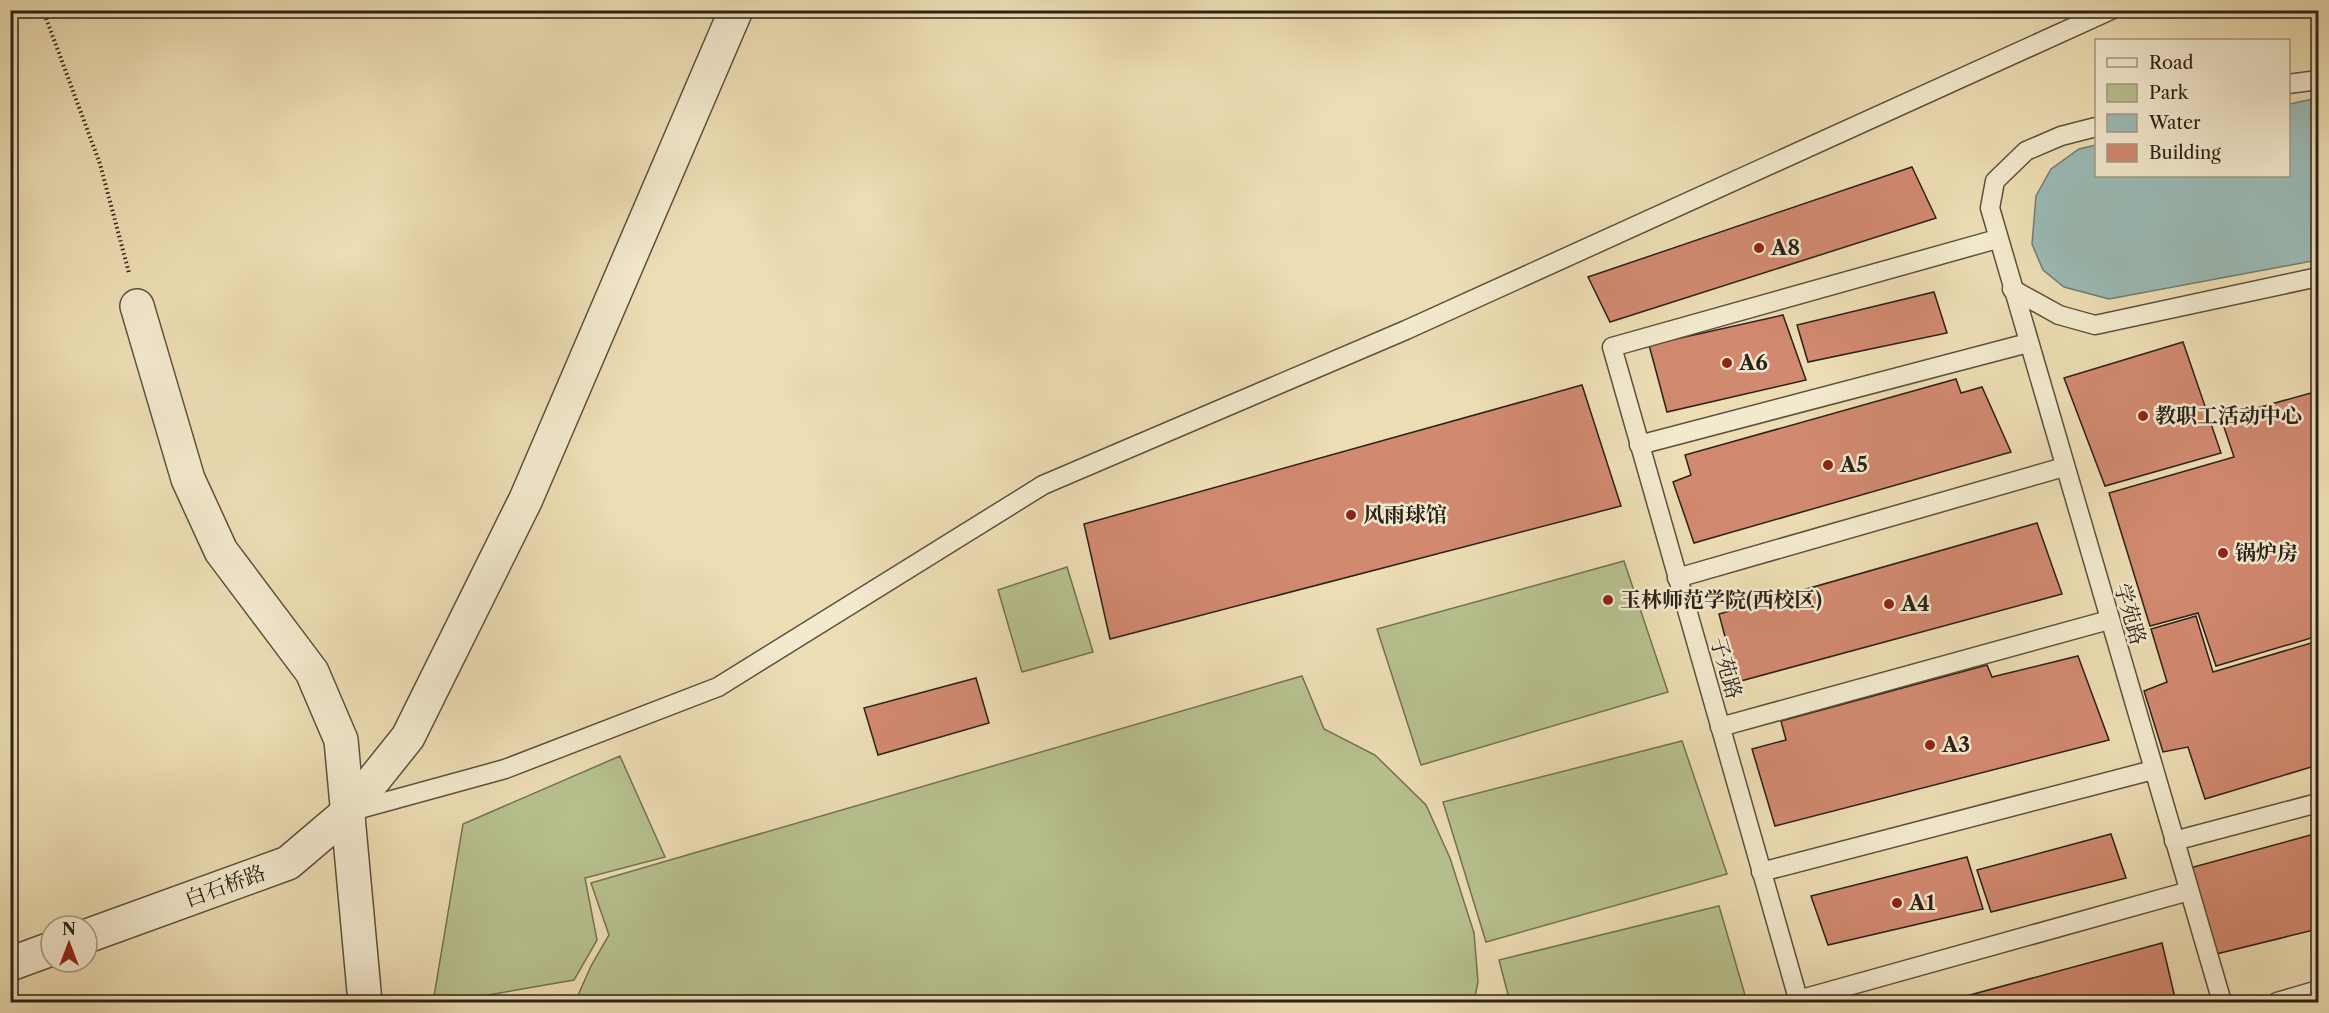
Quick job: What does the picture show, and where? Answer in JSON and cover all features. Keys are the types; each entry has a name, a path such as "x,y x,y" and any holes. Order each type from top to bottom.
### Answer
{"street":[{"name":"白石桥路","path":"99,932 288,863 348,812 408,737 526,499 736,10"},
{"path":"137,306 188,479 221,551 312,672 341,740 365,1002"},
{"path":"10,964 39,953"}],"lane":[{"path":"348,812 505,769 718,687 1043,485 1406,330 2111,10"},
{"path":"2290,84 2319,80"},
{"name":"学苑路","path":"2095,128 2061,136 2026,151 1995,181 1990,208 1997,239 2222,1002"},
{"name":"子苑路","path":"1798,1001 1612,346 1997,239"},
{"path":"2012,289 2060,315 2095,325 2319,277"},
{"path":"1639,445 2028,343"},
{"path":"1677,578 2064,467"},
{"path":"1720,727 2109,620"},
{"path":"1761,872 2153,770"},
{"path":"2174,841 2319,803"},
{"path":"1798,1001 2188,891"},
{"path":"2277,1002 2319,990"}],"path":[{"path":"43,10 100,164 137,306"}],"green space":[{"path":"1624,561 1668,692 1421,765 1377,629"},
{"path":"1067,567 1093,652 1022,672 998,590"},
{"path":"1302,676 1324,729 1375,755 1426,805 1450,858 1474,933 1478,982 1474,1002 575,1002 591,966 609,935 591,883"},
{"path":"1682,741 1727,874 1486,942 1443,802"},
{"path":"620,756 665,857 585,878 597,940 574,980 448,1002 433,1002 463,824"},
{"path":"1719,906 1747,1002 1510,1002 1499,960"}],"water":[{"path":"2318,98 2318,260 2109,299 2064,287 2043,270 2032,244 2036,196 2051,169 2079,149 2095,145 2095,177 2290,177 2290,104"}],"building":[{"name":"A8","path":"1912,167 1936,218 1610,322 1588,277"},
{"path":"1934,292 1947,333 1808,362 1797,325"},
{"name":"A6","path":"1783,315 1806,380 1667,412 1649,345"},
{"name":"教职工活动中心","path":"2183,342 2221,453 2105,486 2064,378"},
{"name":"A5","path":"1956,379 1961,393 1982,387 2011,452 1694,543 1673,482 1691,475 1685,455"},
{"name":"风雨球馆","path":"1582,385 1621,506 1110,639 1084,524"},
{"name":"锅炉房","path":"2318,391 2318,636 2216,666 2198,613 2150,626 2109,493 2234,457 2221,418"},
{"name":"A4","path":"2037,523 2062,594 1737,682 1719,614"},
{"path":"2196,616 2213,672 2318,641 2318,765 2205,799 2188,747 2163,752 2144,691 2167,682 2151,629"},
{"name":"A3","path":"2078,656 2109,740 1775,826 1752,749 1786,740 1781,721 1987,665 1992,677"},
{"path":"976,678 989,723 878,755 864,708"},
{"path":"2318,833 2318,929 2216,954 2190,868"},
{"path":"2111,834 2126,878 1991,912 1977,870"},
{"name":"A1","path":"1967,857 1983,909 1828,945 1811,896"},
{"path":"2162,943 2176,1002 1944,1002"}],"place":[{"name":"A8","path":"1759,248"},
{"name":"A6","path":"1727,363"},
{"name":"教职工活动中心","path":"2143,416"},
{"name":"A5","path":"1828,465"},
{"name":"风雨球馆","path":"1351,515"},
{"name":"锅炉房","path":"2223,553"},
{"name":"玉林师范学院(西校区)","path":"1608,600"},
{"name":"A4","path":"1889,604"},
{"name":"A3","path":"1930,745"},
{"name":"A1","path":"1897,903"}]}
